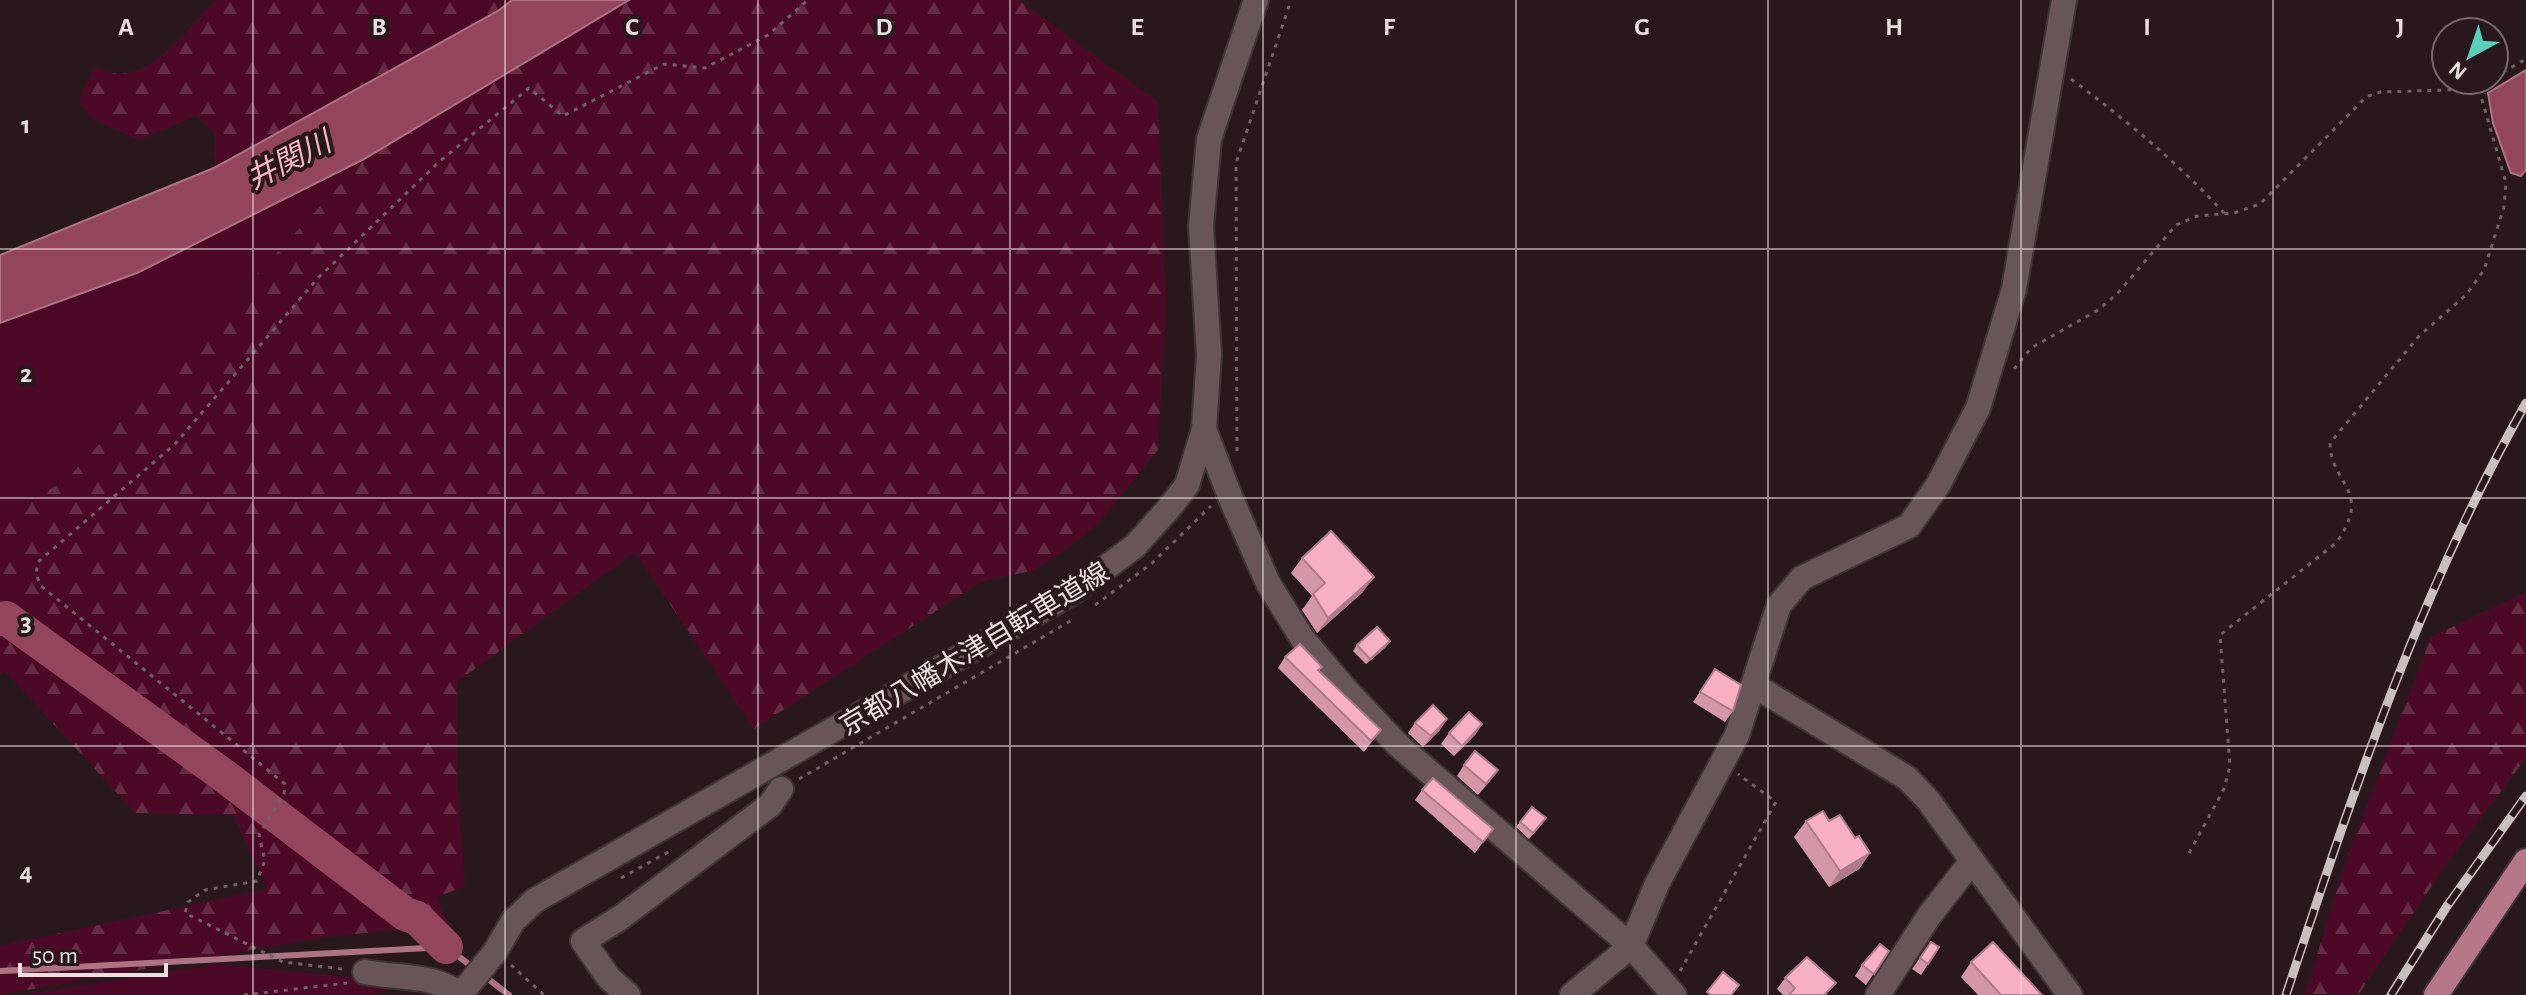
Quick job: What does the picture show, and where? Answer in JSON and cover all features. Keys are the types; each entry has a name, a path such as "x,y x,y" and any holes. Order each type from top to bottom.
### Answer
{"main road":[{"path":"2436,995 2526,861"}],"street":[{"path":"365,972 416,986 463,993 498,960 513,921 534,901 1086,583 1135,546 1187,485 1204,429 1209,355 1201,226 1209,139 1256,0"},
{"path":"1572,995 1631,946 1657,884 1723,762 1755,686 1772,622 1788,592 1802,578 1909,526 1938,485 1978,408 2014,289 2064,0"},
{"path":"1204,429 1268,583 1295,627 1347,691 1398,745 1631,946 1672,991"},
{"path":"1755,686 1907,778 1928,800 2070,995"},
{"path":"628,995 609,978 583,941 620,918 770,805 781,789"},
{"path":"1878,995 1929,916 1972,861"}],"path":[{"path":"365,972 283,962 185,913 188,902 205,890 257,881 265,860 259,835 284,794 285,784 41,586 36,574 38,562 175,444 318,278 440,161 529,88 563,116 664,64 705,68 768,35 808,0"},
{"path":"1236,457 1239,429 1236,163 1291,0"},
{"path":"2053,63 2182,167 2224,213"},
{"path":"2009,379 2031,348 2098,310 2117,294 2176,225 2197,216 2234,213 2260,204 2366,97 2380,92 2430,90"},
{"path":"2189,853 2224,789 2230,766 2220,635 2349,526 2349,486 2330,456 2330,443 2419,336 2466,295 2484,270 2504,207 2506,183 2481,96"},
{"name":"京都八幡木津自転車道線","path":"1085,612 1151,564 1220,498 1231,499"},
{"name":"京都八幡木津自転車道線","path":"781,789 1071,620"},
{"path":"1672,991 1776,802 1723,762"},
{"path":"610,882 677,847"},
{"path":"498,960 544,995"}],"green space":[{"path":"215,0 512,0 498,11 214,168 215,133 196,116 139,140 94,120 79,102 94,67 119,74 147,66 173,46"},
{"path":"629,0 1019,0 1158,102 1166,305 1158,450 1098,524 1075,543 1035,570 981,582 754,729 635,552 457,682 457,783 465,886 437,897 448,924 319,938 0,995 0,946 267,889 233,815 135,813 5,671 0,675 0,519 67,479 364,159"},
{"path":"364,159 67,479 0,519 0,323 137,273"},
{"path":"2526,592 2526,758 2448,862 2358,995 2305,994 2348,854 2431,637"},
{"path":"218,964 350,977 389,990 370,995 21,995"}],"water":[{"name":"井関川","path":"512,0 629,0 364,159 137,273 0,323 0,255 214,168 498,11"},
{"path":"2526,70 2526,170 2521,176 2511,173 2493,123 2488,96 2510,96 2510,80"}],"building":[{"path":"1331,531 1374,577 1328,618 1313,594 1325,583 1302,558"},
{"path":"1377,627 1390,641 1370,659 1357,645"},
{"path":"1300,644 1322,667 1318,670 1381,730 1371,741 1285,657"},
{"path":"1715,669 1741,685 1733,711 1700,692"},
{"path":"1433,705 1447,719 1431,736 1415,723"},
{"path":"1469,712 1482,724 1462,746 1449,733"},
{"path":"1475,751 1498,770 1486,784 1464,765"},
{"path":"1433,778 1493,829 1483,842 1422,790"},
{"path":"1532,807 1546,818 1533,833 1520,822"},
{"path":"1823,811 1829,821 1840,815 1855,838 1859,836 1870,853 1840,871 1806,821"},
{"path":"1931,942 1939,947 1928,964 1920,958"},
{"path":"1993,942 2042,995 2001,995 1971,962"},
{"path":"1880,944 1889,951 1874,974 1862,965"},
{"path":"1807,957 1836,983 1824,995 1789,995 1795,988 1785,978"},
{"path":"1723,972 1739,985 1731,995 1711,995 1707,992"}],"waterway":[{"path":"0,619 6,618 223,775 405,914 417,918 446,947"},
{"path":"0,971 446,947 474,968"},
{"path":"483,975 509,995"}],"railway":[{"path":"2286,995 2391,693 2453,546 2526,403"},
{"path":"2391,995 2447,906 2526,796"}]}
